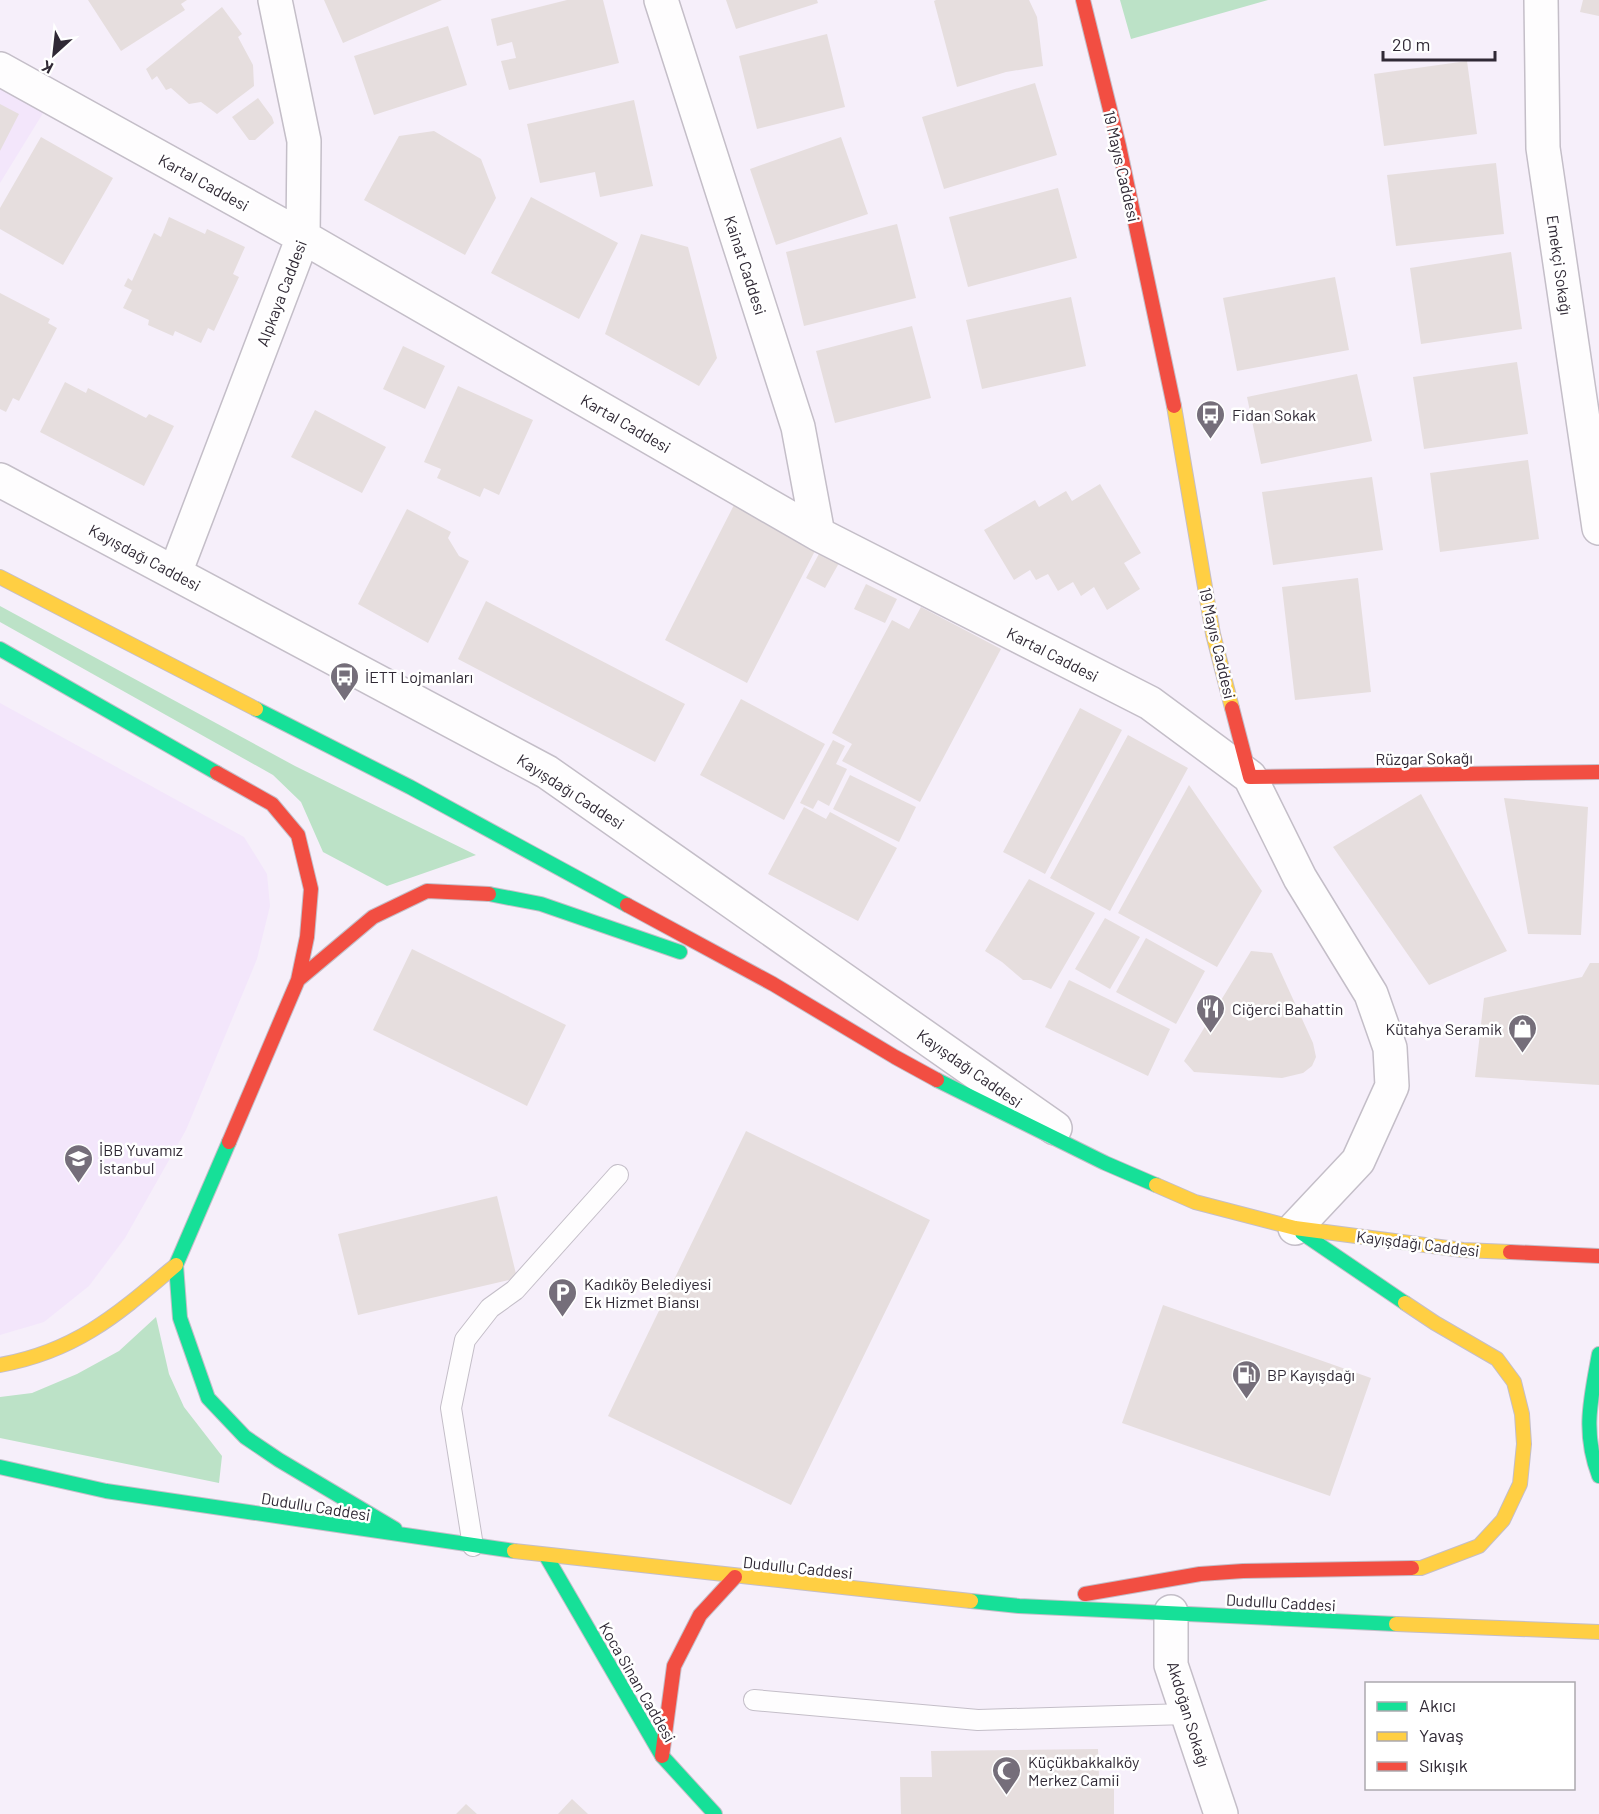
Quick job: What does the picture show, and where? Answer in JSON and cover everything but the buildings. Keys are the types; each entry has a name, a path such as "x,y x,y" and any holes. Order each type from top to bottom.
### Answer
{"main road":[{"name":"19 Mayıs Caddesi","path":"1083,0 1119,146 1172,395 1213,634 1250,777"},
{"name":"Kayışdağı Caddesi","path":"0,577 410,787 773,984 895,1058 946,1085 1105,1163 1195,1202 1295,1228 1463,1250 1599,1256"},
{"path":"0,649 272,804 298,835 311,889 307,938 298,980 176,1264 111,1320 73,1343 16,1363 0,1365"},
{"name":"Rüzgar Sokağı","path":"1250,777 1599,772"},
{"path":"298,980 374,917 427,891 484,893 541,904 773,984"},
{"path":"1019,1606 1200,1574 1243,1571 1421,1568 1479,1546 1503,1520 1520,1484 1524,1444 1522,1414 1514,1382 1497,1359 1435,1323 1295,1228"},
{"path":"176,1264 180,1318 203,1386 208,1398 216,1408 245,1437 279,1460 410,1537"},
{"path":"1599,1354 1589,1411 1591,1455 1599,1476"},
{"name":"Dudullu Caddesi","path":"0,1467 106,1491 410,1537 546,1556 735,1577 1019,1606 1599,1632"},
{"name":"Koca Sinan Caddesi","path":"546,1556 662,1756 716,1814"},
{"path":"662,1756 674,1666 700,1615 735,1577"}],"street":[{"name":"Alpkaya Caddesi","path":"175,573 303,237 304,141 275,0"},
{"name":"Kainat Caddesi","path":"661,0 798,427 818,534"},
{"name":"Emekçi Sokağı","path":"1541,0 1543,148 1599,528"},
{"name":"Kartal Caddesi","path":"0,69 303,237 818,534 1149,703 1250,777"},
{"name":"Kayışdağı Caddesi","path":"0,480 547,772 1105,1163"},
{"name":"19 Mayıs Caddesi","path":"1250,777 1300,878 1371,994 1390,1048 1392,1086 1358,1161 1295,1228"},
{"name":"Akdoğan Sokağı","path":"1171,1612 1171,1665 1221,1814"}],"lane":[{"path":"473,1546 451,1408 465,1340 490,1308 516,1290 618,1175"},
{"path":"754,1700 978,1720 1187,1714"}],"shaded area":[{"path":"0,82 48,105 0,183"},
{"path":"0,703 244,837 267,874 270,906 257,959 186,1130 125,1238 89,1286 44,1322 0,1335"}],"green space":[{"path":"1120,0 1268,0 1131,39"},
{"path":"0,606 295,766 476,855 387,886 323,852 301,802 273,775 0,622"},
{"path":"156,1317 169,1374 184,1407 222,1456 219,1483 0,1438 0,1397 32,1393 77,1374 119,1351"}],"traffic: fast":[{"path":"0,649 217,773"},
{"path":"256,709 410,787 627,905"},
{"path":"489,894 541,904 680,952"},
{"path":"937,1080 1105,1163 1156,1185"},
{"path":"229,1142 176,1265 180,1318 208,1398 245,1437 279,1460 395,1529"},
{"path":"1302,1233 1405,1303"},
{"path":"1599,1354 1591,1400 1589,1430 1599,1476"},
{"path":"0,1467 106,1491 514,1551"},
{"path":"546,1556 662,1756 715,1814"},
{"path":"971,1601 1019,1606 1396,1624"}],"traffic: slow":[{"path":"1174,406 1213,634 1232,708"},
{"path":"0,577 256,709"},
{"path":"1156,1185 1195,1202 1295,1228 1463,1250 1510,1252"},
{"path":"0,1365 27,1359 74,1340 115,1314 176,1265"},
{"path":"1405,1303 1497,1359 1514,1382 1522,1414 1524,1444 1520,1484 1503,1520 1479,1546 1421,1568 1412,1568"},
{"path":"514,1551 971,1601"},
{"path":"1396,1624 1599,1632"}],"traffic: jam":[{"path":"1083,0 1119,146 1174,406"},
{"path":"1232,708 1250,777 1599,772"},
{"path":"217,773 272,804 298,835 311,889 307,937 298,980"},
{"path":"229,1142 298,980 373,917 427,891 489,894"},
{"path":"627,905 773,984 937,1080"},
{"path":"1510,1252 1599,1256"},
{"path":"1085,1594 1200,1574 1412,1568"},
{"path":"662,1756 674,1666 700,1615 735,1577"}],"place":[{"name":"Fidan Sokak","path":"1211,440"},
{"name":"İETT Lojmanları","path":"344,702"},
{"name":"Ciğerci Bahattin","path":"1211,1034"},
{"name":"Kütahya Seramik","path":"1523,1054"},
{"name":"İBB Yuvamız İstanbul","path":"78,1184"},
{"name":"Kadıköy Belediyesi Ek Hizmet Biansı","path":"563,1318"},
{"name":"BP Kayışdağı","path":"1246,1400"},
{"name":"Küçükbakkalköy Merkez Camii","path":"1007,1796"}]}
